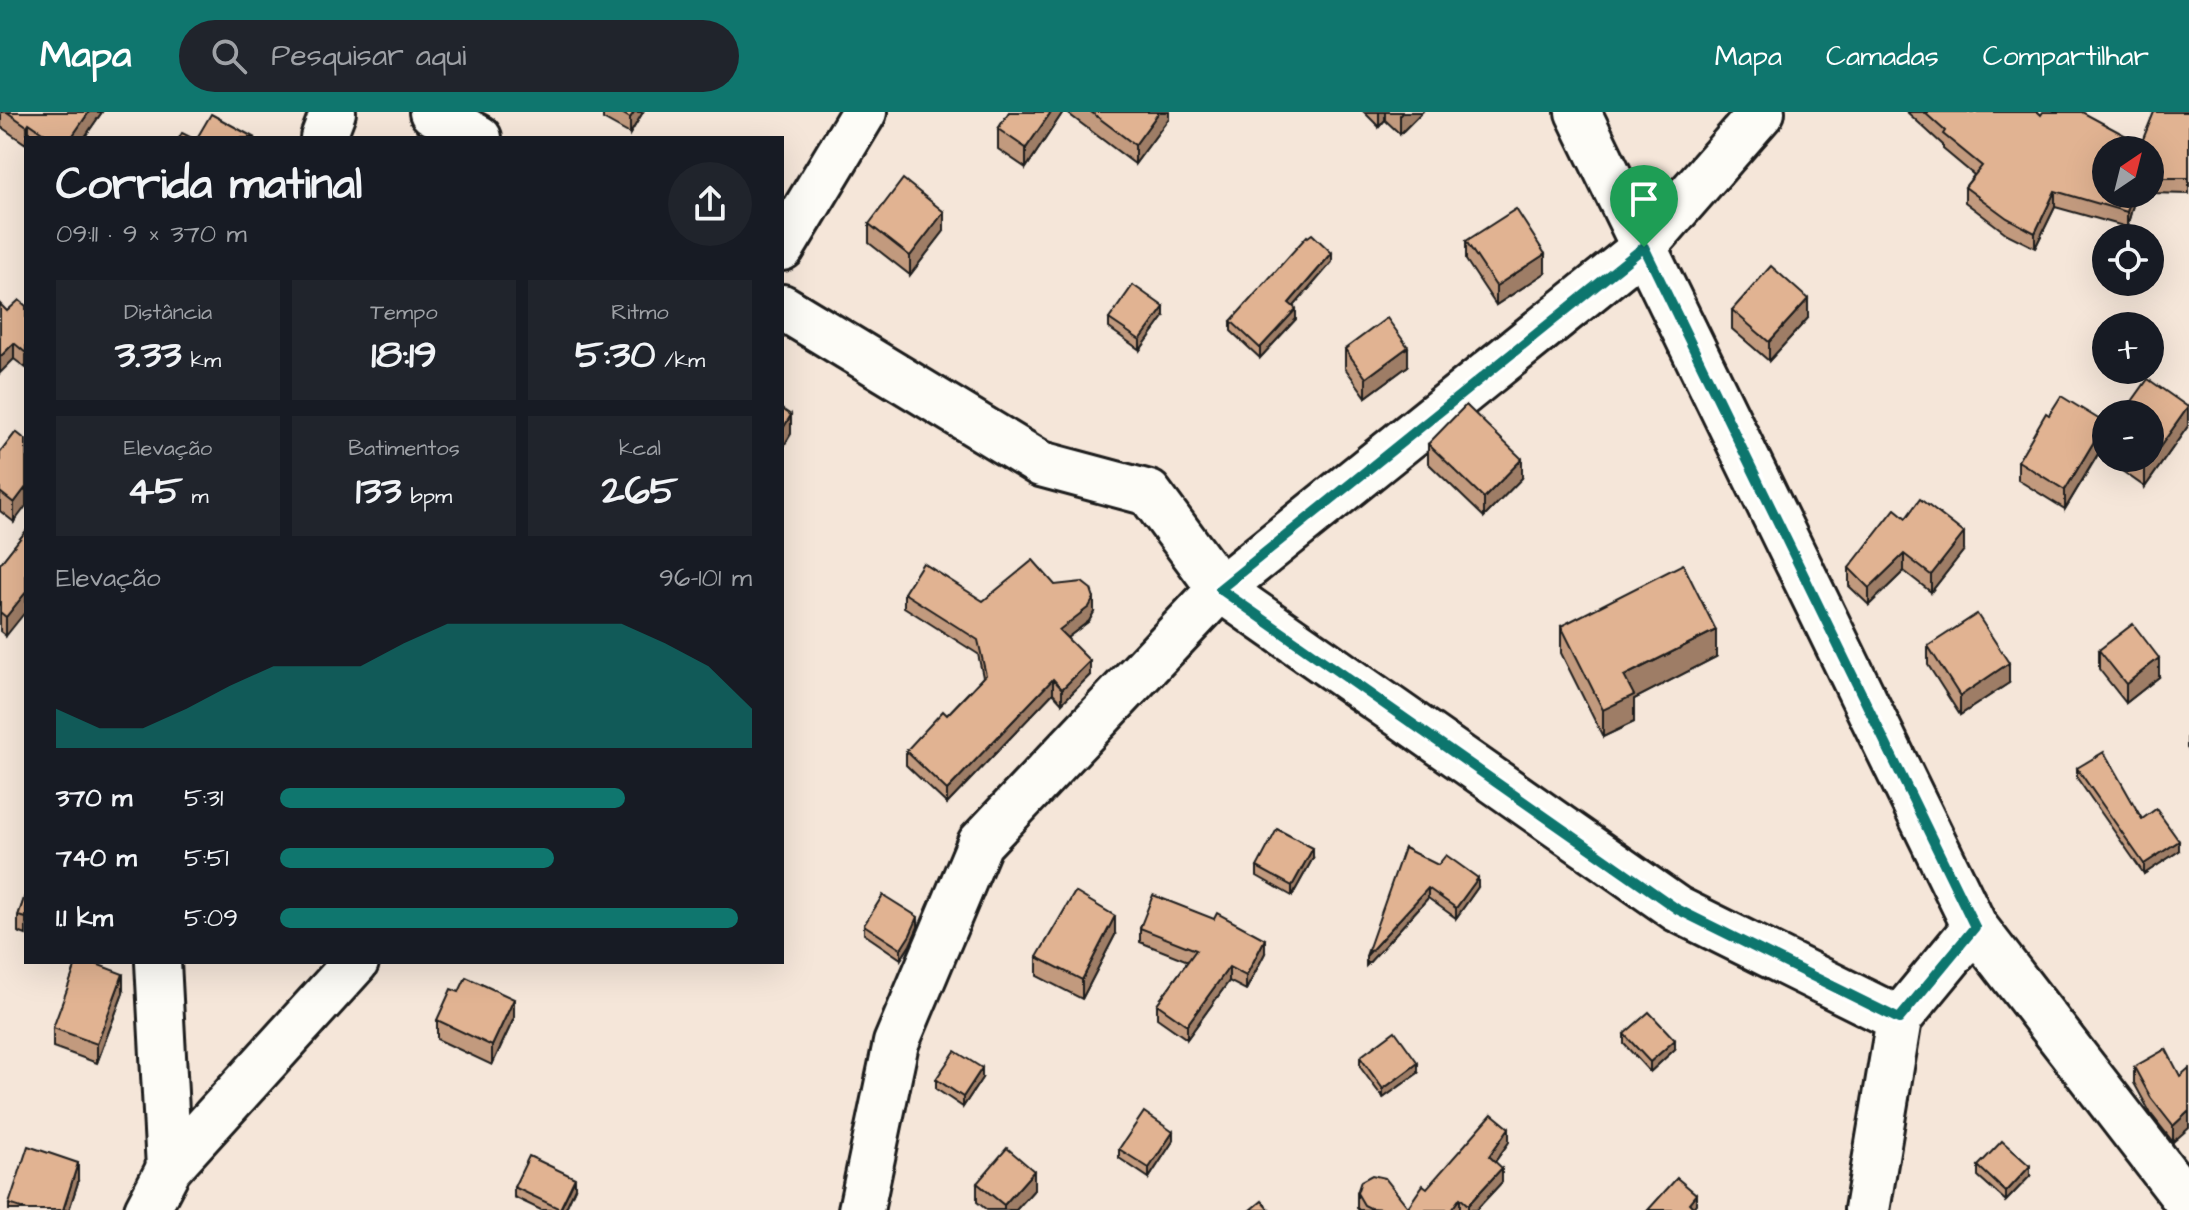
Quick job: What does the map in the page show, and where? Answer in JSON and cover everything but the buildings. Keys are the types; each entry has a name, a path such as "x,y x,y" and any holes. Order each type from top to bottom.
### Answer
{"street":[{"path":"324,136 333,112"},
{"path":"432,112 475,136"},
{"path":"784,245 864,112"},
{"path":"1578,112 1975,927 2189,1204"},
{"path":"861,1210 896,1043 980,843 1220,589 1644,247 1762,112"},
{"path":"784,308 1041,464 1149,493 1220,589 1677,909 1899,1019"},
{"path":"1867,1210 1899,1019 1975,927"},
{"path":"158,964 169,1168"},
{"path":"147,1210 169,1168 354,964"}],"route":[{"path":"1644,247 1975,927 1899,1019 1677,909 1220,589 1644,247"}]}
